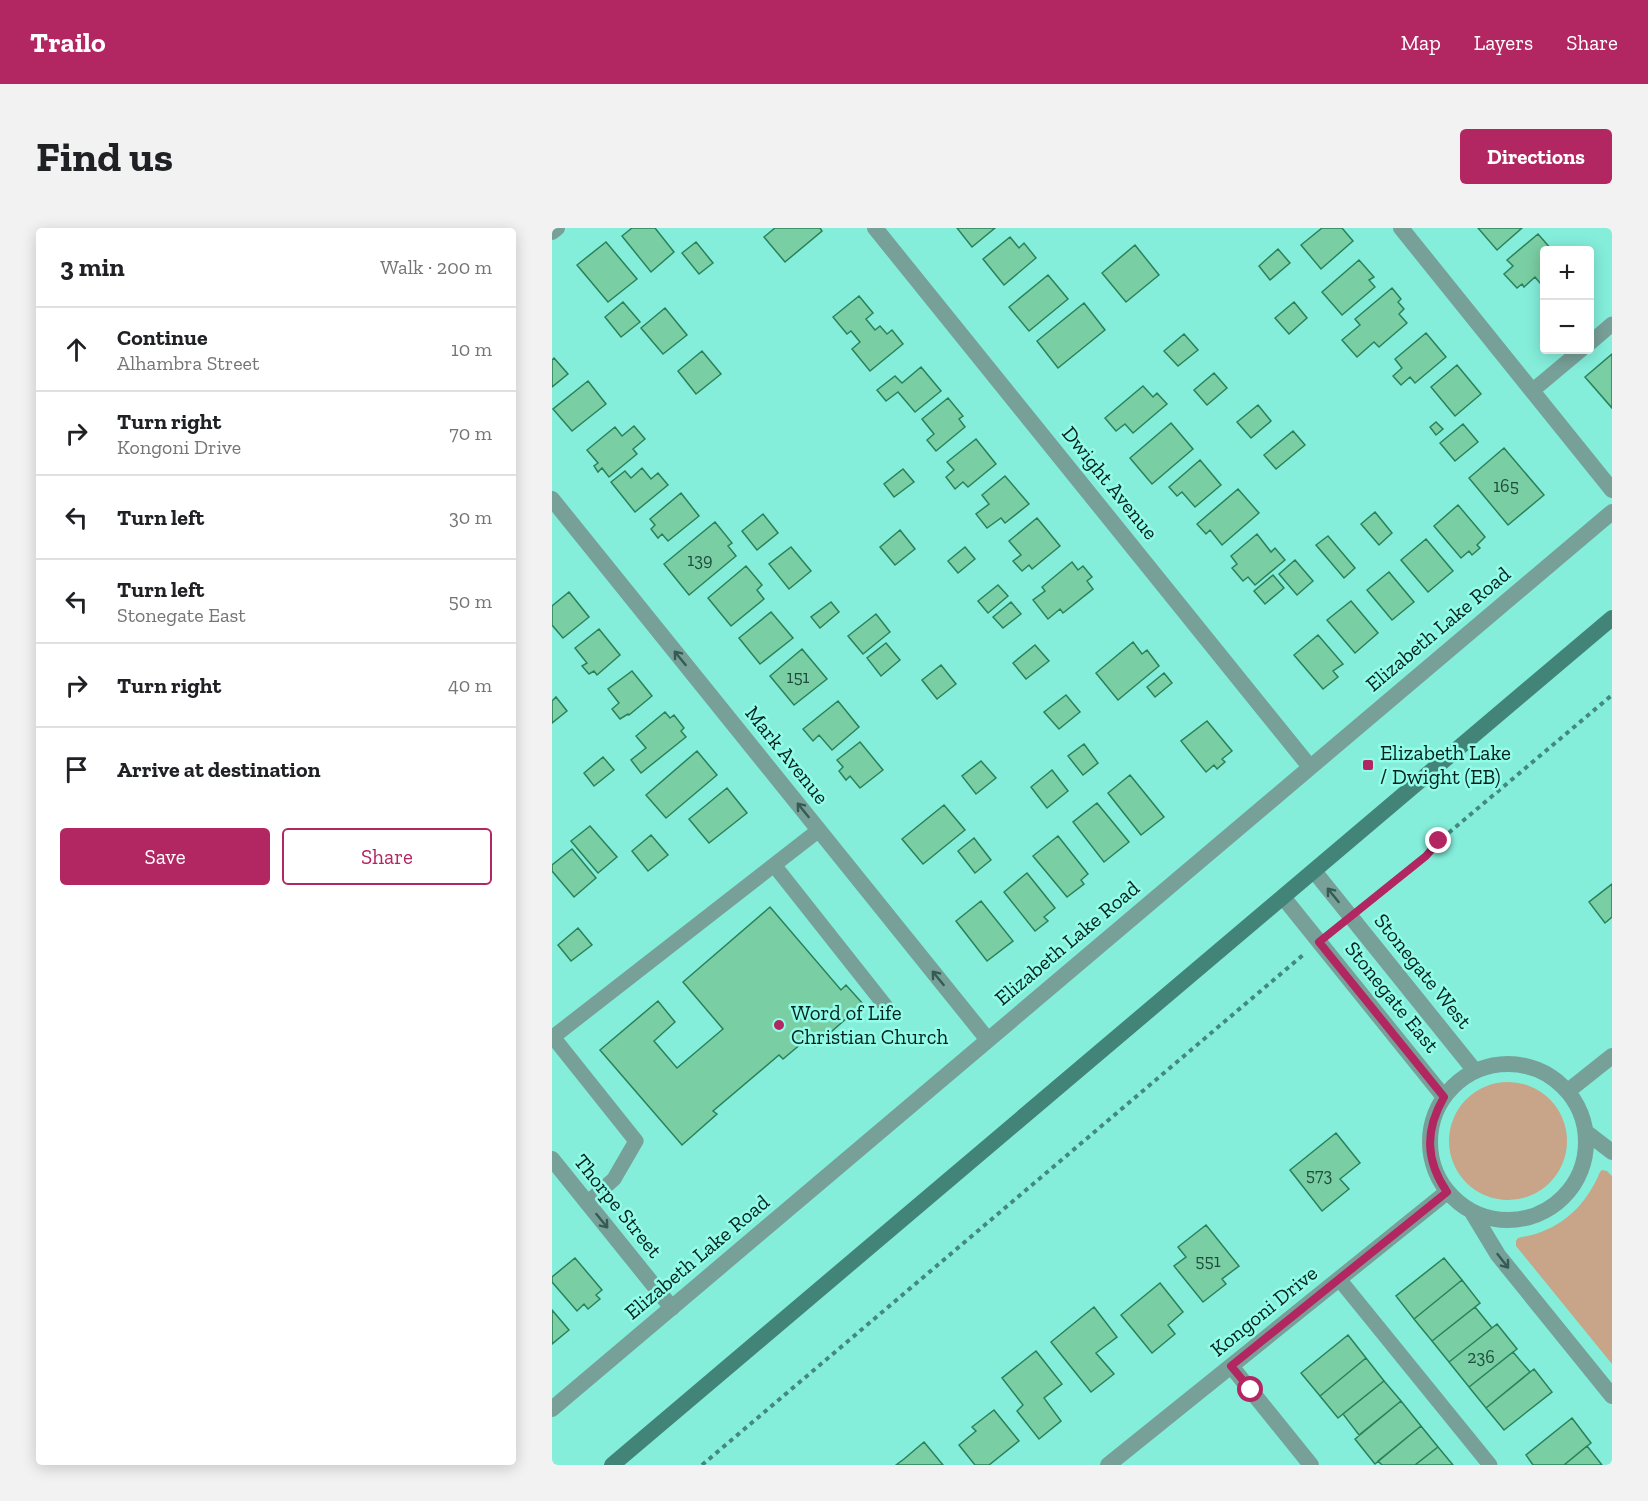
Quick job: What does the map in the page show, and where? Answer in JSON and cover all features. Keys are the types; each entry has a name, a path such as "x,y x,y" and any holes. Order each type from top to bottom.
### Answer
{"main road":[{"path":"612,1465 1612,618"}],"street":[{"path":"552,232 557,228"},
{"name":"Dwight Avenue","path":"875,228 1310,767"},
{"path":"1401,228 1612,490"},
{"name":"Mark Avenue","path":"552,499 988,1040"},
{"name":"Elizabeth Lake Road","path":"552,1409 1612,512"},
{"name":"Stonegate West","path":"1314,871 1475,1071"},
{"name":"Stonegate East","path":"1283,897 1444,1097"},
{"path":"1568,1091 1612,1056"},
{"path":"1504,1064 1525,1066 1544,1072 1568,1091 1580,1111 1587,1144 1582,1168 1571,1190 1553,1206 1542,1213 1519,1220 1495,1219 1472,1212 1447,1192 1436,1172 1430,1150 1431,1128 1444,1097 1458,1082 1475,1071 1504,1064"},
{"path":"1586,1132 1612,1152"},
{"name":"Thorpe Street","path":"552,1160 672,1308"},
{"name":"Kongoni Drive","path":"1108,1465 1447,1192"},
{"path":"1472,1212 1498,1255 1612,1396"},
{"path":"1231,1366 1311,1465"}],"lane":[{"path":"1594,340 1612,324"},
{"path":"1532,391 1576,354"},
{"path":"587,1203 614,1179 636,1141 553,1037 819,830"},
{"path":"774,865 891,1013"},
{"path":"1340,1278 1490,1465"}],"path":[{"path":"1350,916 1426,856 1439,841 1612,695"},
{"path":"702,1465 1319,942"}],"shaded area":[{"path":"1508,1082 1531,1086 1550,1099 1563,1118 1567,1141 1563,1164 1550,1183 1531,1196 1508,1200 1485,1196 1466,1183 1453,1164 1449,1141 1453,1118 1466,1099 1485,1086"},
{"path":"1602,1170 1612,1176 1612,1364 1516,1246 1518,1238 1541,1232 1569,1216 1590,1192"}],"building":[{"path":"632,228 655,228 674,252 651,272 622,236"},
{"path":"775,228 820,228 822,231 785,262 764,237"},
{"path":"957,228 995,228 972,247"},
{"path":"1322,228 1342,228 1353,241 1321,269 1301,245"},
{"path":"1478,228 1522,228 1497,250"},
{"path":"1538,234 1548,246 1540,246 1540,283 1535,277 1524,287 1522,284 1517,288 1504,274 1513,266 1507,260"},
{"path":"1010,237 1019,248 1024,243 1036,258 1004,285 983,259"},
{"path":"606,242 637,279 608,302 577,265"},
{"path":"696,242 713,263 699,274 682,253"},
{"path":"1135,245 1159,275 1126,302 1102,273"},
{"path":"1278,249 1290,263 1270,280 1259,266"},
{"path":"1359,260 1374,277 1369,280 1375,287 1342,315 1322,292"},
{"path":"1048,275 1068,299 1029,331 1009,307"},
{"path":"1392,288 1401,299 1398,302 1404,309 1399,314 1407,323 1379,347 1374,342 1357,357 1342,340 1360,325 1355,319"},
{"path":"859,296 873,313 866,319 875,330 880,326 887,334 892,330 903,344 870,371 852,349 860,342 851,331 847,334 833,317"},
{"path":"623,302 640,322 621,337 605,317"},
{"path":"1294,302 1307,318 1289,334 1275,318"},
{"path":"1084,303 1105,330 1058,368 1037,341"},
{"path":"665,308 687,335 663,354 641,328"},
{"path":"1426,333 1446,357 1415,383 1410,377 1401,385 1393,376 1402,368 1395,359"},
{"path":"1184,334 1198,350 1178,366 1164,351"},
{"path":"702,351 721,374 696,394 678,371"},
{"path":"1612,354 1612,408 1585,377"},
{"path":"554,358 568,374 552,387 552,360"},
{"path":"1457,365 1481,394 1455,416 1431,387"},
{"path":"921,367 941,391 915,412 898,392 886,401 877,390 895,376 902,383"},
{"path":"1214,373 1227,388 1207,405 1194,390"},
{"path":"588,381 606,404 572,431 553,409"},
{"path":"1143,386 1153,397 1157,393 1167,404 1133,433 1125,424 1116,431 1105,418"},
{"path":"948,398 963,416 959,419 965,427 936,451 927,440 934,434 922,419"},
{"path":"1258,405 1271,421 1251,438 1237,422"},
{"path":"1436,422 1443,429 1436,435 1430,427"},
{"path":"1171,423 1193,449 1152,484 1130,458"},
{"path":"1463,424 1478,442 1455,461 1440,443"},
{"path":"634,426 645,439 633,449 637,454 609,477 602,468 598,472 594,466 598,463 587,450 615,427 622,436"},
{"path":"1293,431 1305,445 1276,469 1264,455"},
{"path":"976,439 996,464 968,487 963,482 955,489 946,477 954,470 947,462"},
{"path":"1504,448 1544,495 1508,525 1469,478"},
{"path":"1200,460 1221,485 1195,507 1182,492 1177,496 1169,487"},
{"path":"642,468 651,479 658,473 668,485 635,512 611,482 625,471 631,478"},
{"path":"903,469 914,482 894,497 884,484"},
{"path":"1005,476 1029,504 1005,523 1001,518 987,528 976,514 989,504 982,495"},
{"path":"1238,489 1259,513 1222,545 1210,530 1206,534 1197,524"},
{"path":"681,493 699,516 668,541 662,534 658,538 651,529 655,525 650,519"},
{"path":"1458,505 1485,537 1477,545 1480,548 1472,555 1469,551 1461,558 1434,526"},
{"path":"1375,512 1392,533 1379,545 1361,524"},
{"path":"763,514 778,533 757,550 742,531"},
{"path":"1037,518 1060,546 1032,569 1029,565 1022,571 1013,561 1021,555 1009,541"},
{"path":"715,522 732,543 728,546 736,556 689,595 664,564"},
{"path":"900,530 915,549 895,565 880,547"},
{"path":"1257,534 1271,552 1275,548 1285,560 1255,585 1248,577 1243,581 1232,568 1237,564 1231,556"},
{"path":"1328,536 1355,568 1344,578 1316,545"},
{"path":"1426,539 1453,571 1428,592 1401,560"},
{"path":"791,547 811,571 789,589 769,564"},
{"path":"965,547 975,559 958,573 948,561"},
{"path":"1295,560 1313,581 1297,595 1279,574"},
{"path":"1072,562 1078,570 1083,566 1092,577 1087,581 1093,589 1063,613 1060,609 1048,619 1033,600 1045,591 1042,587"},
{"path":"746,566 762,585 757,590 764,599 731,626 708,598"},
{"path":"1389,572 1414,602 1392,620 1367,590"},
{"path":"1273,575 1284,588 1265,604 1254,591"},
{"path":"998,585 1008,596 988,613 978,601"},
{"path":"569,592 589,617 563,638 552,625 552,606"},
{"path":"1351,601 1378,633 1355,653 1327,620"},
{"path":"831,602 839,612 820,628 811,617"},
{"path":"1011,602 1021,614 1003,628 993,617"},
{"path":"771,612 793,638 760,664 739,638"},
{"path":"876,614 890,632 863,654 848,636"},
{"path":"599,629 620,655 597,675 594,671 589,674 582,666 587,663 575,648"},
{"path":"1318,635 1343,664 1333,671 1338,677 1323,689 1294,655"},
{"path":"1133,642 1142,654 1147,650 1159,666 1118,700 1096,673"},
{"path":"886,643 900,660 881,676 867,658"},
{"path":"1035,645 1049,661 1026,679 1013,663"},
{"path":"802,649 827,679 794,705 770,676"},
{"path":"941,665 956,684 937,699 922,680"},
{"path":"632,671 652,696 629,715 620,719 612,709 619,703 608,689"},
{"path":"1164,673 1172,683 1155,697 1147,687"},
{"path":"1066,695 1080,712 1059,729 1044,712"},
{"path":"556,697 567,711 552,723 552,701"},
{"path":"838,701 859,727 832,750 819,735 813,741 803,729"},
{"path":"665,712 670,718 674,715 684,728 681,731 686,737 641,773 631,760 646,748 636,736"},
{"path":"1207,721 1232,751 1222,759 1225,762 1217,769 1214,765 1206,772 1181,741"},
{"path":"860,742 883,770 860,788 850,776 846,780 839,771 843,767 837,760"},
{"path":"1084,744 1098,763 1083,775 1068,756"},
{"path":"697,751 717,775 666,818 646,795"},
{"path":"603,757 614,770 594,786 584,773"},
{"path":"981,761 996,778 976,794 962,776"},
{"path":"1052,770 1068,791 1047,808 1031,787"},
{"path":"1130,775 1164,817 1141,835 1108,793"},
{"path":"727,788 747,813 709,843 689,819"},
{"path":"1097,803 1129,842 1104,862 1073,822"},
{"path":"944,805 965,830 923,864 902,839"},
{"path":"590,826 617,857 598,873 571,841"},
{"path":"651,835 668,855 648,871 632,851"},
{"path":"1058,836 1088,874 1081,880 1084,884 1067,897 1033,856"},
{"path":"974,838 991,860 975,873 958,851"},
{"path":"572,849 596,878 574,897 552,871 552,865"},
{"path":"1027,873 1055,908 1044,917 1048,921 1035,931 1004,892"},
{"path":"1612,884 1612,917 1605,923 1589,902"},
{"path":"981,901 1013,941 987,961 956,921"},
{"name":"Word of Life Christian Church","path":"770,907 841,990 846,985 863,1004 815,1046 808,1038 783,1059 779,1055 713,1111 717,1114 682,1145 600,1050 658,1001 675,1022 654,1041 677,1068 723,1029 683,982"},
{"path":"578,928 592,945 571,961 558,945"},
{"path":"1336,1133 1360,1163 1340,1179 1349,1189 1322,1211 1290,1170"},
{"path":"1206,1225 1239,1266 1222,1279 1226,1284 1203,1302 1174,1266 1186,1257 1178,1247"},
{"path":"575,1258 602,1290 596,1295 600,1299 588,1309 584,1304 577,1311 552,1282 552,1277"},
{"path":"1444,1258 1462,1280 1414,1319 1396,1296"},
{"path":"1462,1280 1480,1303 1432,1341 1414,1319"},
{"path":"1160,1283 1183,1312 1168,1325 1175,1334 1152,1353 1121,1315"},
{"path":"1094,1307 1117,1337 1096,1353 1114,1374 1091,1392 1051,1342"},
{"path":"1475,1307 1492,1328 1449,1362 1432,1341"},
{"path":"552,1310 569,1330 552,1344"},
{"path":"1497,1324 1517,1349 1469,1387 1449,1362"},
{"path":"1348,1335 1366,1358 1320,1396 1301,1373"},
{"path":"1036,1351 1062,1384 1044,1398 1061,1421 1039,1439 1017,1411 1023,1405 1002,1378"},
{"path":"1513,1352 1530,1372 1486,1408 1469,1387"},
{"path":"1366,1358 1384,1381 1338,1418 1320,1396"},
{"path":"1534,1369 1552,1392 1504,1430 1486,1408"},
{"path":"1384,1381 1401,1401 1359,1435 1343,1414"},
{"path":"1401,1401 1421,1426 1375,1464 1355,1439"},
{"path":"994,1410 1019,1441 989,1465 975,1465 959,1445 976,1431 972,1427"},
{"path":"1572,1418 1591,1443 1564,1465 1533,1465 1526,1455"},
{"path":"1421,1426 1438,1447 1415,1465 1382,1465 1378,1461"},
{"path":"924,1442 943,1465 896,1465 904,1459"},
{"path":"1587,1446 1602,1465 1564,1465"},
{"path":"1438,1447 1453,1465 1415,1465"}],"place":[{"name":"Elizabeth Lake / Dwight (EB)","path":"1368,765"},
{"name":"Word of Life Christian Church","path":"779,1025"}],"route":[{"path":"1251,1390 1231,1366 1447,1192 1440,1182 1430,1150 1431,1128 1444,1097 1319,942 1426,856 1439,841"}]}
